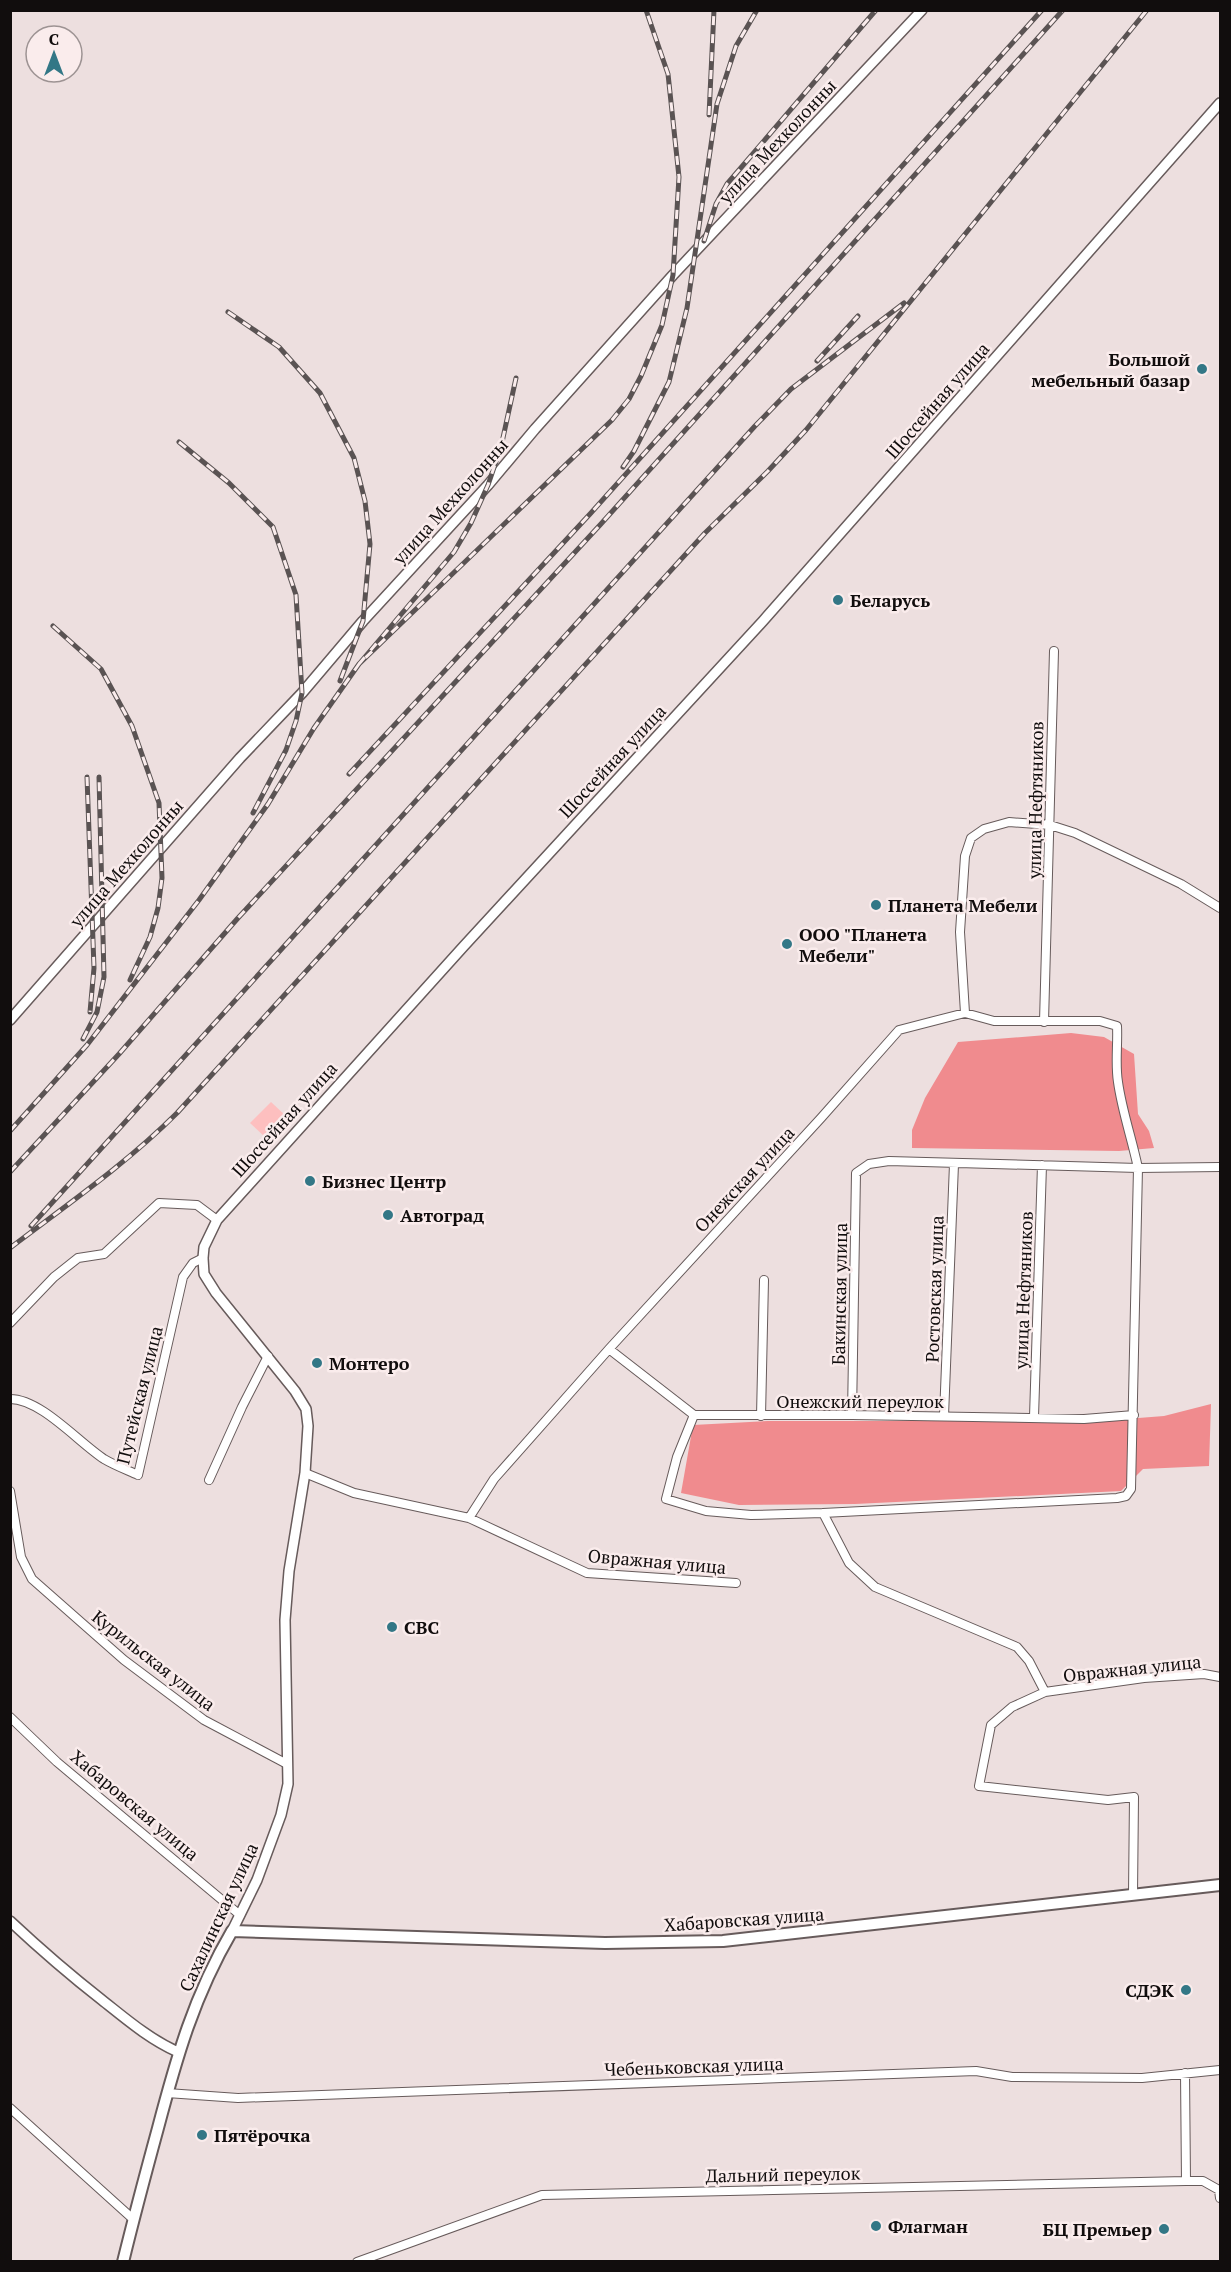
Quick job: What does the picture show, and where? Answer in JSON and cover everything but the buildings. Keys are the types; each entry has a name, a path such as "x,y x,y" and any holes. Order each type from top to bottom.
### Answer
{"main road":[{"name":"Хабаровская улица","path":"232,1931 605,1943 723,1941 1221,1885"},
{"name":"Сахалинская улица","path":"123,2262 178,2052 198,1996 213,1963 232,1931"}],"street":[{"name":"улица Мехколонны","path":"10,1020 240,758 488,485 635,318 922,10"},
{"name":"Шоссейная улица","path":"202,1258 204,1247 217,1220 456,954 763,621 1221,103"},
{"name":"улица Нефтяников","path":"1044,1022 1053,651"},
{"path":"965,1014 960,932 965,856 971,838 984,829 1009,822 1050,825 1075,833 1181,884 1221,908"},
{"name":"Онежская улица","path":"469,1518 494,1479 899,1030 965,1014 994,1022 1100,1021 1117,1026 1117,1079 1138,1168"},
{"name":"Бакинская улица","path":"852,1415 856,1173 869,1164 889,1161 954,1164"},
{"path":"954,1164 1138,1168 1221,1167"},
{"name":"Ростовская улица","path":"944,1416 954,1164"},
{"name":"улица Нефтяников","path":"1034,1417 1042,1165"},
{"path":"609,1349 694,1415 677,1457 666,1499 706,1511 751,1515 823,1513 1126,1496 1131,1489 1134,1415 1138,1168"},
{"path":"10,1323 54,1277 78,1258 104,1254 159,1203 197,1205 217,1220"},
{"path":"202,1258 204,1274 209,1283 295,1391 306,1409 308,1435 305,1473"},
{"name":"Путейская улица","path":"10,1399 19,1399 38,1407 106,1460 138,1475 183,1276 193,1263 202,1258"},
{"path":"761,1416 764,1280"},
{"path":"209,1480 268,1356"},
{"name":"Онежский переулок","path":"694,1415 1084,1419 1134,1415"},
{"name":"Овражная улица","path":"305,1473 354,1493 469,1518 587,1573 736,1583"},
{"name":"Сахалинская улица","path":"232,1931 257,1880 281,1815 288,1784 285,1620 305,1473"},
{"name":"Курильская улица","path":"10,1491 21,1557 32,1579 124,1660 204,1720 287,1764"},
{"name":"Овражная улица","path":"823,1513 849,1563 875,1587 1017,1647 1029,1661 1046,1692"},
{"path":"10,1558 21,1557"},
{"name":"Овражная улица","path":"1132,1894 1134,1797 1108,1800 979,1786 992,1725 1012,1707 1046,1692 1144,1678 1204,1674 1221,1677"},
{"name":"Хабаровская улица","path":"10,1718 57,1762 240,1915"},
{"path":"10,1921 52,1960 137,2028 178,2052"},
{"name":"Чебеньковская улица","path":"167,2093 238,2098 976,2071 1012,2077 1142,2078 1221,2070"},
{"path":"1185,2073 1186,2181"},
{"path":"10,2108 134,2219"},
{"name":"Дальний переулок","path":"357,2262 542,2195 1186,2181 1203,2181 1220,2194"}],"shaded area":[{"path":"1071,1033 1104,1037 1134,1054 1138,1114 1149,1131 1154,1148 1119,1151 912,1148 912,1130 925,1098 958,1042"},
{"path":"271,1102 286,1116 265,1137 250,1123"},
{"path":"1211,1404 1209,1466 1143,1469 1121,1491 855,1504 739,1505 681,1493 693,1425 768,1421 1100,1421 1164,1416"}],"railway":[{"path":"516,378 501,447 488,485 471,523 454,552 359,664 612,420 629,399 641,376 662,325 673,275 679,177 668,74 646,10"},
{"path":"709,115 714,10"},
{"path":"623,467 634,451 669,382 687,308 717,104 736,46 757,10"},
{"path":"704,241 716,204 727,184 876,10"},
{"path":"349,774 590,514 1042,10"},
{"path":"10,1172 119,1054 238,918 600,525 1063,10"},
{"path":"10,1248 117,1167 177,1113 705,533 806,430 1147,10"},
{"path":"31,1226 755,426 791,389 904,303"},
{"path":"228,312 279,347 320,393 354,458 365,501 370,544 363,621 340,681"},
{"path":"817,361 858,316"},
{"path":"179,442 229,483 273,527 296,595 302,693 286,750 253,813"},
{"path":"53,626 101,669 132,726 159,803 162,878 158,908 150,937 130,980"},
{"path":"10,1131 87,1045 199,900 268,804 314,728 359,664"},
{"path":"87,777 94,968 90,1012"},
{"path":"83,1039 97,1012 104,977 99,777"}],"place":[{"name":"Большой мебельный базар","path":"1202,369"},
{"name":"Беларусь","path":"838,600"},
{"name":"Планета Мебели","path":"876,905"},
{"name":"ООО \"Планета Мебели\"","path":"787,944"},
{"name":"Бизнес Центр","path":"310,1181"},
{"name":"Автоград","path":"388,1215"},
{"name":"Монтеро","path":"317,1363"},
{"name":"СВС","path":"392,1627"},
{"name":"СДЭК","path":"1186,1990"},
{"name":"Пятёрочка","path":"202,2135"},
{"name":"Флагман","path":"876,2226"},
{"name":"БЦ Премьер","path":"1164,2229"}]}
